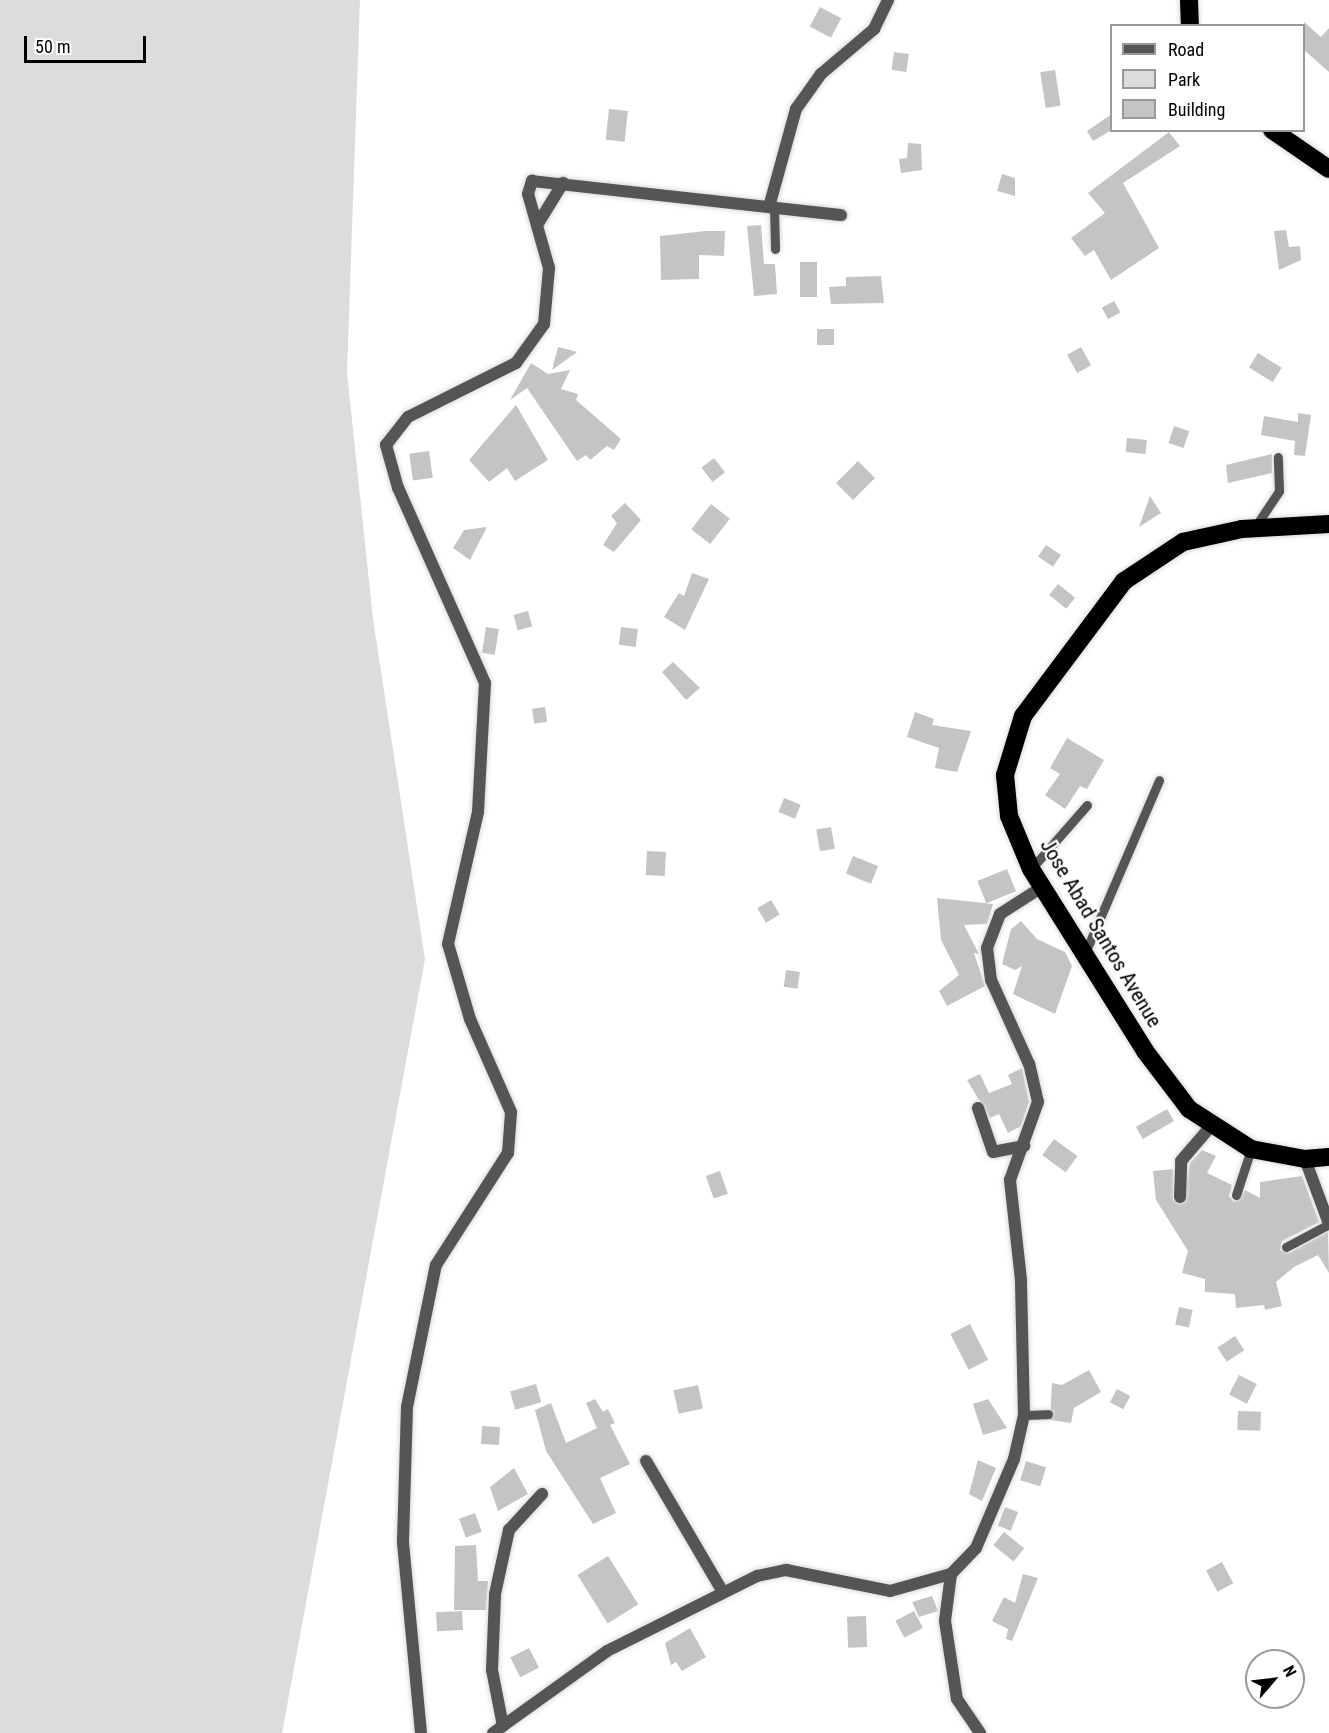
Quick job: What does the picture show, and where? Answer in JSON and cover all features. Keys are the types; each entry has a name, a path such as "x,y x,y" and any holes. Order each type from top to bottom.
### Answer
{"highway":[{"path":"1189,0 1190,24"},
{"path":"1275,132 1329,169"},
{"name":"Jose Abad Santos Avenue","path":"1329,524 1253,529 1183,542 1124,581 1023,716 1005,775 1009,816 1032,869 1163,1076 1211,1126 1251,1149 1305,1160 1329,1157"}],"street":[{"path":"772,207 796,109 821,74 873,29 888,0"},
{"path":"422,1733 404,1541 407,1407 436,1265 508,1153 510,1112 470,1019 447,944 478,812 485,683 398,488 386,446 408,417 502,371 527,351 544,324 550,299 539,222 528,185 537,180 841,215"},
{"path":"539,222 563,183"},
{"path":"542,1494 509,1530 495,1594 492,1670 498,1730 607,1652 723,1592 786,1569 890,1591 951,1574 976,1548 990,1520 1024,1415 1021,1280 1010,1180 1036,1117 1036,1089 991,980 987,948 1000,914 1042,887"},
{"path":"978,1108 993,1152 1024,1146"},
{"path":"1180,1197 1181,1161 1211,1126"},
{"path":"1305,1160 1329,1224"},
{"path":"646,1461 723,1592"},
{"path":"951,1574 945,1621 957,1699 980,1733"}],"lane":[{"path":"772,207 775,249"},
{"path":"1253,529 1279,490 1278,457"},
{"path":"1085,954 1159,780"},
{"path":"1032,869 1087,805"},
{"path":"1236,1195 1251,1149"},
{"path":"1286,1247 1329,1224"},
{"path":"1024,1415 1048,1414"}],"green space":[{"path":"0,0 360,0 347,373 373,619 425,959 282,1733 0,1733"}],"building":[{"path":"820,7 841,18 831,38 810,26"},
{"path":"1304,22 1321,37 1329,28 1329,72 1305,51"},
{"path":"894,52 909,54 906,72 891,70"},
{"path":"1055,70 1061,106 1046,108 1040,72"},
{"path":"609,109 628,111 625,142 606,140"},
{"path":"1110,115 1110,131 1093,141 1087,131"},
{"path":"1169,132 1180,146 1123,183 1159,248 1111,280 1094,250 1085,256 1071,238 1105,213 1088,193"},
{"path":"908,143 921,144 922,170 901,173 899,159 907,158"},
{"path":"1002,174 1015,178 1015,196 997,191"},
{"path":"761,225 764,264 775,264 777,294 754,296 747,226"},
{"path":"1286,230 1289,247 1300,246 1301,260 1279,270 1274,231"},
{"path":"725,231 724,256 699,255 699,279 661,280 660,236"},
{"path":"800,262 817,262 817,297 800,297"},
{"path":"881,276 884,303 831,304 829,287 846,286 846,277"},
{"path":"1114,301 1120,312 1108,319 1102,308"},
{"path":"817,329 834,329 834,345 817,345"},
{"path":"558,347 577,352 552,370"},
{"path":"1081,347 1091,365 1077,373 1067,355"},
{"path":"1258,353 1282,368 1273,382 1249,367"},
{"path":"531,363 548,374 570,370 561,389 578,394 576,400 621,439 614,450 607,446 590,460 586,455 577,461 527,388 510,400"},
{"path":"516,405 548,460 515,481 507,468 489,482 469,460"},
{"path":"1298,413 1311,415 1305,456 1294,455 1295,441 1261,435 1264,416 1298,422"},
{"path":"1174,426 1189,431 1184,448 1168,443"},
{"path":"1127,438 1147,440 1145,454 1126,452"},
{"path":"429,451 433,478 413,481 409,454"},
{"path":"1272,454 1272,473 1228,483 1226,465"},
{"path":"714,458 725,472 712,482 701,468"},
{"path":"858,461 875,478 853,500 836,483"},
{"path":"1150,496 1161,513 1139,527"},
{"path":"625,503 641,520 614,552 603,545 617,523 611,516"},
{"path":"711,504 730,519 710,544 691,529"},
{"path":"487,527 470,560 453,548 464,530"},
{"path":"1046,545 1061,555 1053,567 1038,557"},
{"path":"692,573 709,579 685,630 664,617 679,593 684,596"},
{"path":"1058,584 1075,598 1066,609 1049,595"},
{"path":"528,611 532,626 518,630 514,615"},
{"path":"486,627 499,629 495,655 482,653"},
{"path":"621,627 638,629 636,647 619,645"},
{"path":"673,662 700,688 686,700 662,672"},
{"path":"545,707 547,722 534,724 532,709"},
{"path":"915,712 934,719 932,725 971,731 957,772 935,768 939,748 907,737"},
{"path":"1067,738 1104,760 1087,789 1080,786 1065,809 1045,795 1060,774 1050,768"},
{"path":"784,798 801,805 795,819 778,812"},
{"path":"831,827 835,849 820,851 816,830"},
{"path":"647,851 666,852 665,876 646,875"},
{"path":"853,856 878,866 871,884 846,874"},
{"path":"1007,869 1016,891 986,903 977,881"},
{"path":"937,898 993,904 987,924 964,925 979,954 974,953 985,986 947,1006 939,991 959,975 941,940"},
{"path":"771,900 780,915 766,923 757,908"},
{"path":"1021,921 1037,939 1065,952 1072,966 1055,1014 1013,994 1022,966 1015,970 1002,964 1011,929"},
{"path":"786,970 800,972 797,989 784,987"},
{"path":"1022,1068 1029,1102 1021,1126 1008,1133 999,1114 990,1118 967,1080 980,1074 989,1093 1012,1084 1008,1075"},
{"path":"1167,1109 1174,1121 1143,1139 1136,1127"},
{"path":"1054,1139 1077,1156 1066,1172 1042,1155"},
{"path":"1202,1150 1216,1156 1207,1173 1232,1185 1229,1196 1234,1202 1245,1190 1260,1198 1260,1182 1302,1176 1319,1222 1282,1241 1280,1250 1289,1253 1328,1232 1329,1273 1318,1255 1294,1267 1276,1282 1282,1306 1265,1310 1264,1305 1236,1308 1235,1294 1205,1292 1205,1279 1182,1273 1188,1251 1156,1200 1153,1171 1173,1169 1173,1200 1183,1204 1190,1163"},
{"path":"720,1171 728,1194 714,1199 706,1176"},
{"path":"1179,1307 1193,1310 1189,1328 1175,1325"},
{"path":"970,1324 988,1360 969,1370 950,1334"},
{"path":"1235,1336 1244,1350 1227,1362 1217,1347"},
{"path":"1089,1370 1101,1392 1074,1408 1071,1423 1050,1420 1052,1383 1062,1385"},
{"path":"1239,1375 1257,1384 1247,1404 1229,1395"},
{"path":"536,1384 541,1402 515,1410 510,1391"},
{"path":"698,1385 703,1408 679,1414 674,1390"},
{"path":"1117,1389 1130,1396 1123,1409 1110,1402"},
{"path":"595,1399 603,1412 608,1409 615,1423 610,1425 630,1464 600,1478 616,1513 593,1524 546,1451 535,1410 551,1403 566,1443 597,1428 586,1403"},
{"path":"988,1399 1007,1428 983,1435 973,1404"},
{"path":"1238,1411 1261,1412 1260,1431 1237,1430"},
{"path":"482,1426 500,1427 499,1445 481,1444"},
{"path":"978,1460 996,1468 982,1501 969,1494"},
{"path":"1026,1461 1046,1467 1040,1486 1020,1480"},
{"path":"514,1468 528,1494 498,1511 490,1487"},
{"path":"1005,1507 1018,1512 1011,1531 998,1526"},
{"path":"475,1513 482,1532 466,1538 459,1519"},
{"path":"1004,1532 1024,1548 1014,1562 993,1545"},
{"path":"476,1545 478,1581 488,1581 486,1610 454,1610 455,1546"},
{"path":"608,1556 638,1604 608,1623 577,1575"},
{"path":"1222,1562 1233,1583 1217,1592 1206,1570"},
{"path":"1023,1574 1038,1578 1012,1641 1006,1639 1008,1629 992,1621 1004,1597 1015,1603"},
{"path":"932,1596 938,1611 919,1617 912,1602"},
{"path":"462,1611 463,1630 437,1631 436,1612"},
{"path":"914,1611 923,1628 904,1638 895,1621"},
{"path":"866,1616 867,1647 848,1648 847,1617"},
{"path":"690,1628 706,1657 682,1671 676,1662 671,1665 665,1643"},
{"path":"529,1648 539,1668 520,1677 510,1658"}]}
